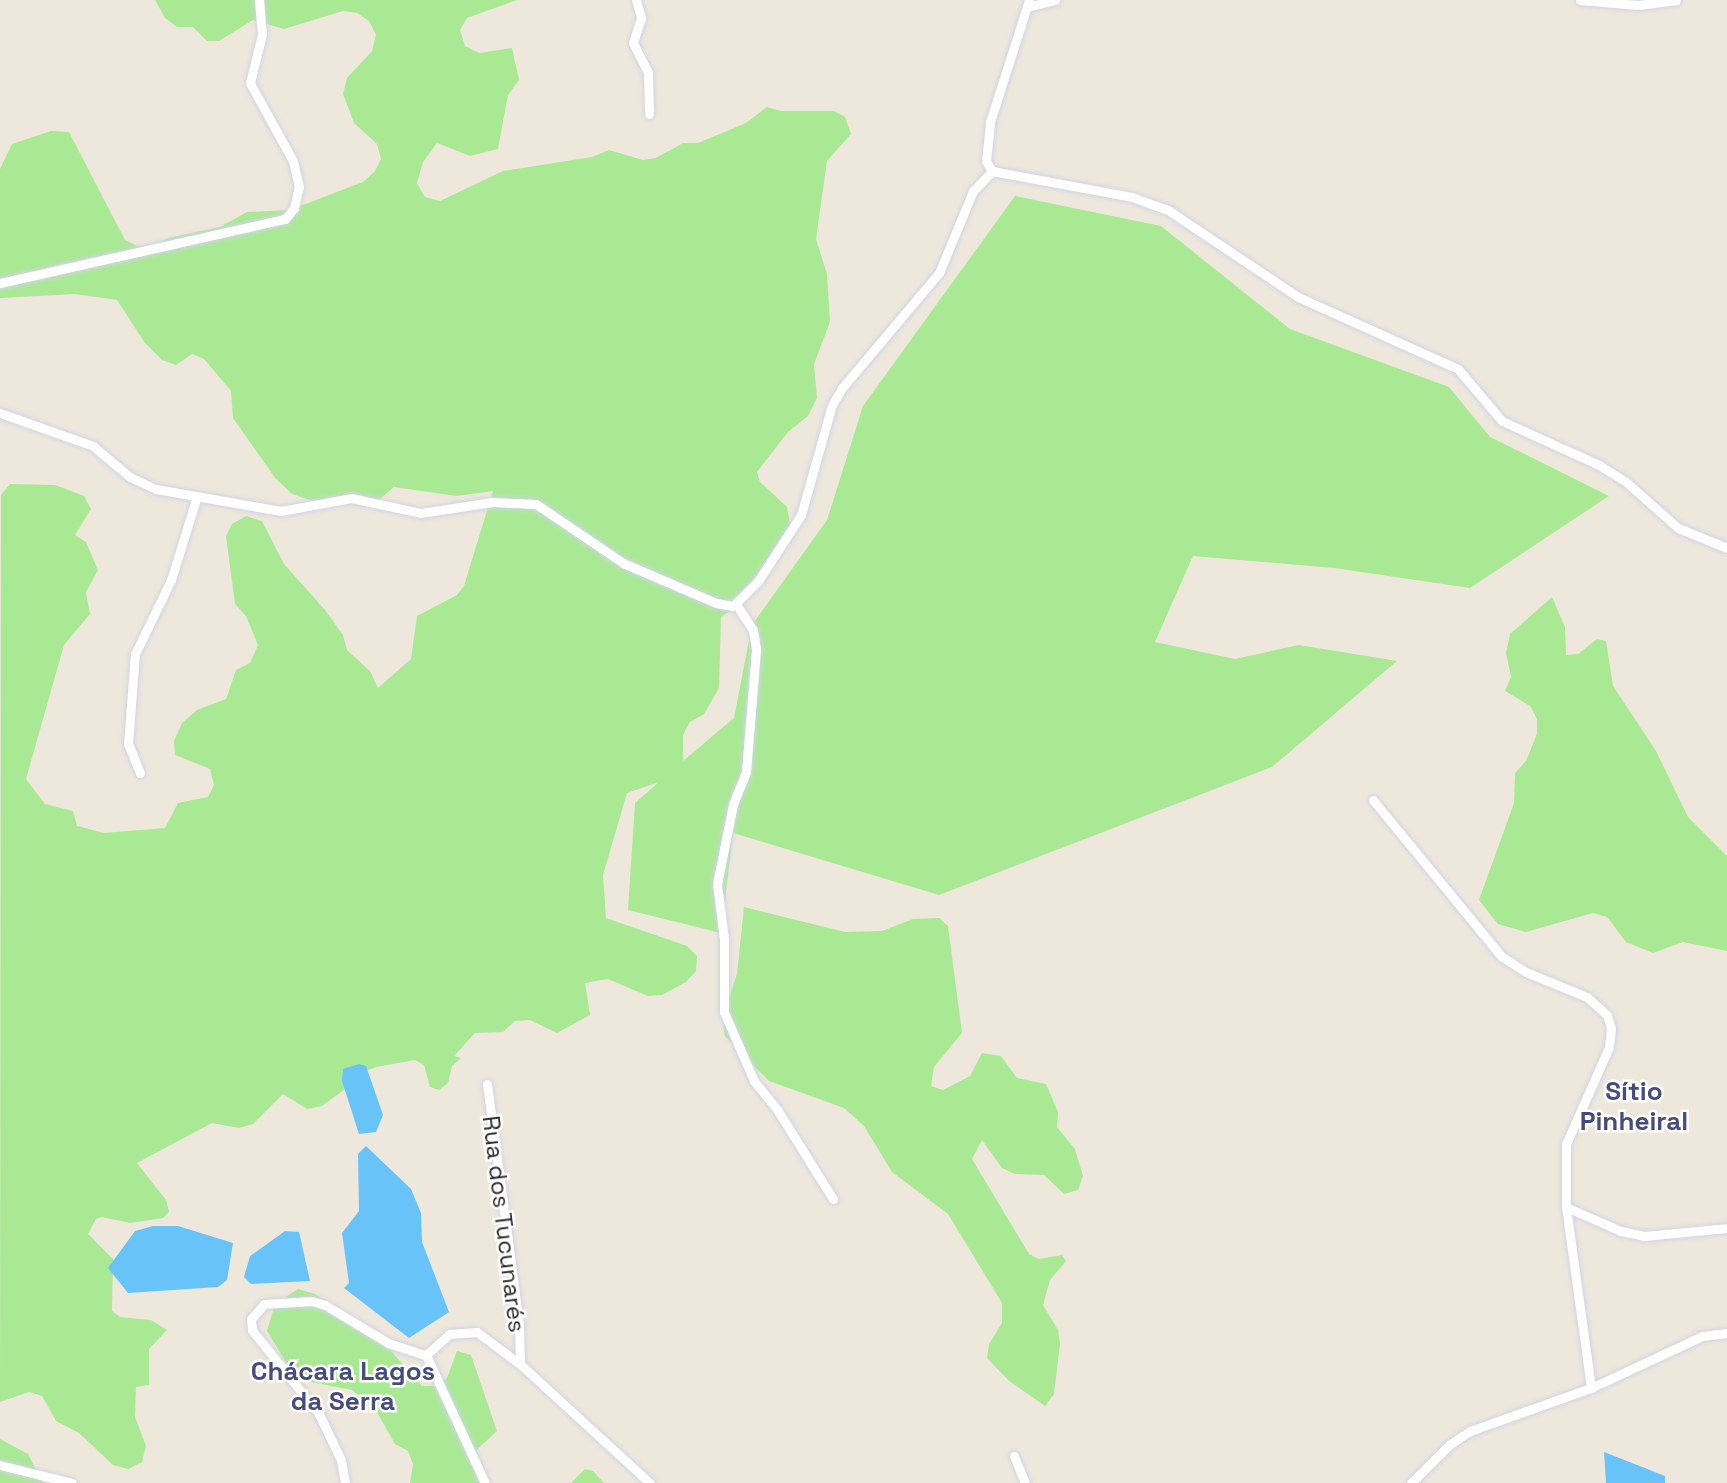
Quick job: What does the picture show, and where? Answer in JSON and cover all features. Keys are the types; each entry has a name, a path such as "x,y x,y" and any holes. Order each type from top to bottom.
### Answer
{"street":[{"path":"0,283 285,219 295,208 299,187 293,161 250,83 262,34 259,0"},
{"path":"636,0 641,18 633,43 648,72 649,114"},
{"path":"992,172 986,161 990,122 1028,4 1055,0"},
{"path":"1580,0 1638,5 1676,0"},
{"path":"992,172 1132,197 1168,209 1298,297 1458,369 1502,421 1600,465 1626,482 1678,528 1727,548"},
{"path":"0,413 93,446 130,477 156,489 281,511 351,498 421,513 492,502 536,504 650,577 716,603 736,604 758,581 801,515 832,405 842,387 939,274 973,191 992,172"},
{"path":"141,773 128,744 135,654 171,580 197,496"},
{"path":"736,604 753,630 756,650 746,772 733,804 717,884 724,939 724,1012 754,1081 778,1111 833,1199"},
{"path":"1373,800 1501,956 1526,972 1587,997 1607,1015 1611,1028 1609,1047 1566,1144 1566,1207 1591,1388"},
{"name":"Rua dos Tucunarés","path":"487,1084 516,1299 520,1364"},
{"path":"1566,1207 1621,1231 1644,1236 1727,1228"},
{"path":"345,1483 338,1452 319,1414 259,1339 251,1319 264,1304 312,1301 388,1343 426,1355 485,1483"},
{"path":"426,1355 442,1338 468,1329 520,1364 650,1483"},
{"path":"1411,1483 1449,1445 1470,1431 1591,1388 1688,1341 1727,1334"},
{"path":"1014,1456 1025,1483"},
{"path":"0,1465 72,1483"}],"green space":[{"path":"155,0 517,0 467,18 460,30 465,46 479,53 512,48 519,80 508,95 498,149 470,156 437,143 423,162 417,183 425,197 440,201 503,171 592,157 609,150 643,160 656,158 683,143 698,143 746,123 767,107 781,111 834,111 845,117 851,134 827,161 816,239 827,274 830,322 814,364 817,398 808,416 788,432 757,472 760,482 787,507 791,529 742,603 721,617 719,688 704,714 690,722 683,735 683,761 734,718 752,625 827,520 863,406 1015,196 1161,226 1290,329 1449,387 1490,437 1609,496 1470,588 1334,568 1193,556 1155,642 1235,659 1299,645 1397,661 1272,767 939,895 733,833 721,933 628,910 635,803 659,782 627,793 603,875 606,918 687,946 697,956 696,971 686,982 662,995 648,996 608,979 585,983 590,1015 557,1033 530,1020 515,1021 503,1032 475,1033 454,1056 461,1058 452,1066 448,1083 439,1090 430,1087 424,1065 415,1060 376,1067 352,1076 345,1089 322,1106 307,1109 283,1094 253,1124 239,1128 212,1123 137,1163 166,1200 169,1212 163,1218 130,1223 102,1217 96,1219 88,1234 113,1259 112,1311 120,1317 151,1320 167,1330 149,1349 149,1385 136,1387 135,1417 146,1446 142,1462 128,1469 113,1465 79,1433 56,1421 42,1396 29,1392 0,1402 1,495 10,484 55,485 84,496 91,509 75,535 86,542 98,570 86,592 90,614 64,645 26,779 45,804 73,811 77,826 104,833 165,828 178,803 208,797 214,785 210,769 175,755 174,741 182,723 197,710 226,699 236,670 250,663 258,645 246,616 235,604 226,536 232,524 246,516 262,521 284,564 325,610 343,635 347,650 370,671 378,688 411,659 417,616 457,595 464,586 493,491 456,496 394,487 375,503 340,497 316,502 292,494 276,479 233,418 231,391 204,359 192,354 176,365 162,360 145,343 117,300 75,294 0,298 0,169 12,144 51,131 69,132 125,240 137,246 151,247 168,238 220,227 247,212 290,210 363,182 375,171 381,159 377,144 354,123 343,94 347,78 372,51 376,35 369,21 357,13 343,11 284,29 253,20 219,41 207,41 193,27 177,27 165,18"},
{"path":"1552,597 1565,627 1566,655 1578,654 1597,639 1606,641 1613,686 1656,751 1688,817 1727,856 1727,951 1683,942 1653,953 1626,942 1607,917 1593,913 1526,932 1498,924 1479,900 1514,803 1515,773 1526,761 1537,734 1537,719 1530,706 1505,691 1511,677 1506,653 1510,634"},
{"path":"744,907 845,932 882,931 913,919 939,918 948,926 962,1033 934,1067 931,1086 943,1090 970,1076 982,1053 1001,1056 1017,1078 1046,1084 1058,1112 1057,1127 1075,1149 1083,1176 1078,1190 1064,1194 1044,1175 1015,1174 1002,1168 982,1140 972,1159 1029,1254 1039,1259 1062,1255 1066,1261 1050,1280 1043,1305 1058,1330 1060,1344 1054,1394 1045,1406 1009,1381 987,1358 989,1344 1002,1323 1002,1303 948,1214 892,1172 864,1126 844,1108 769,1081 725,1036 722,1018 737,974"},
{"path":"298,1289 315,1294 384,1343 422,1386 436,1386 447,1378 457,1351 471,1355 497,1431 470,1456 482,1483 410,1483 413,1464 408,1451 395,1444 374,1407 352,1390 296,1379 267,1331 275,1304"},
{"path":"0,1439 28,1454 43,1483 0,1483"},
{"path":"585,1469 593,1471 604,1483 571,1483"}],"water":[{"path":"359,1064 366,1066 383,1115 376,1132 359,1134 342,1081 343,1069"},
{"path":"366,1146 411,1189 421,1213 422,1242 449,1312 409,1338 344,1288 349,1283 342,1233 359,1211 358,1154"},
{"path":"153,1226 178,1226 233,1243 227,1280 218,1287 128,1293 108,1268 135,1231"},
{"path":"285,1231 299,1232 310,1281 251,1284 244,1277 250,1256"},
{"path":"1604,1452 1665,1476 1665,1483 1606,1483"}],"district":[{"name":"Sítio Pinheiral","path":"1634,1107"},
{"name":"Chácara Lagos da Serra","path":"343,1387"}]}
